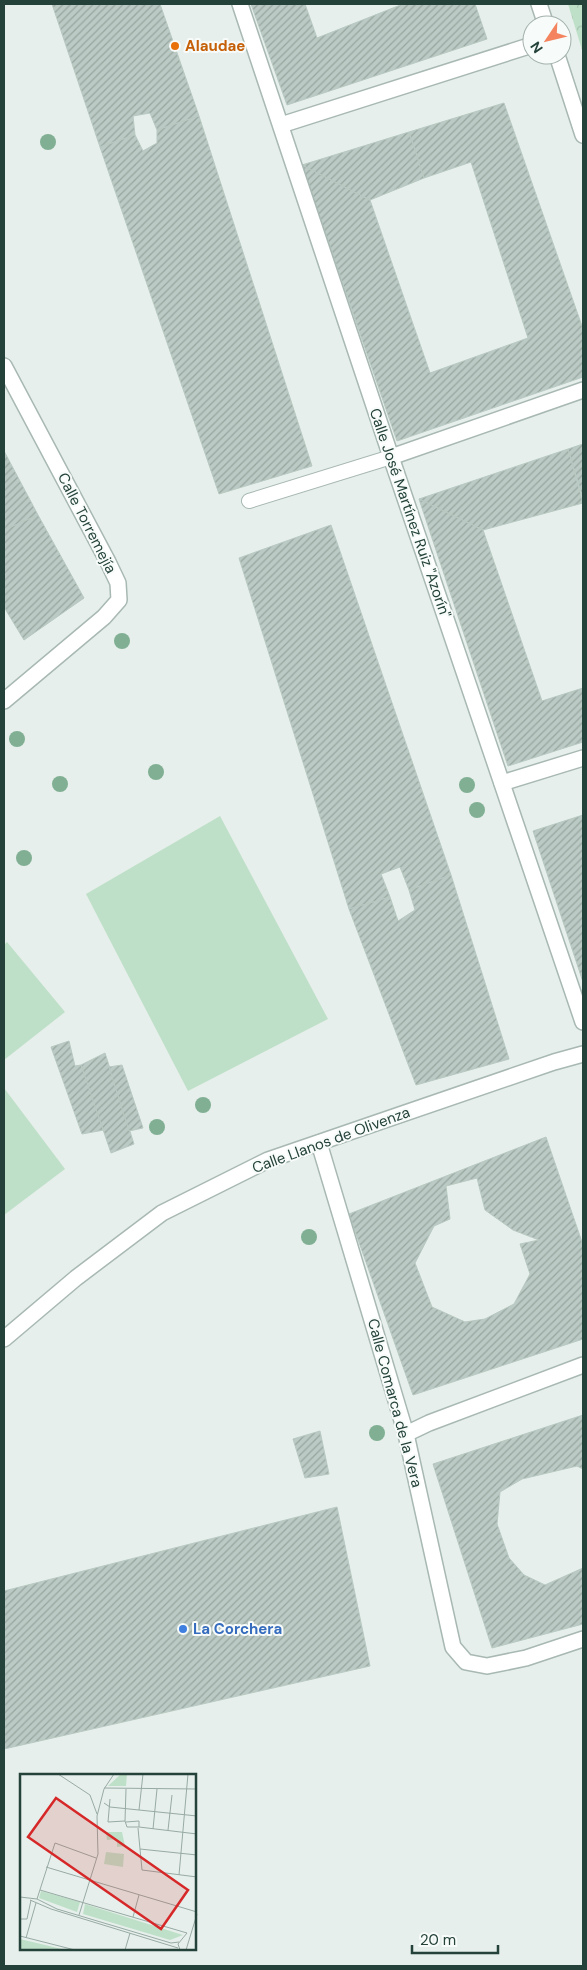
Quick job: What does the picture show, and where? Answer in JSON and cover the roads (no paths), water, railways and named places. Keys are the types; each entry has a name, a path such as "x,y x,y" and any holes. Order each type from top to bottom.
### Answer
{"street":[{"name":"Calle José Martínez Ruiz \"Azorín\"","path":"240,4 391,457 583,1022"},
{"path":"281,125 522,48"},
{"path":"559,65 583,135"},
{"name":"Calle Torremejía","path":"4,366 108,562 118,583 120,600 104,617 4,701"},
{"path":"391,457 583,390"},
{"path":"502,783 583,758"},
{"name":"Calle Llanos de Olivenza","path":"4,1339 76,1278 162,1213 268,1160 554,1062 583,1054"},
{"name":"Calle Comarca de la Vera","path":"319,1143 406,1434 453,1647 466,1662 487,1666 526,1658 583,1639"},
{"path":"406,1434 429,1423 583,1365"}],"lane":[{"path":"249,501 391,457"}],"place":[{"name":"Alaudae","path":"175,46"},
{"name":"La Corchera","path":"183,1629"}]}
